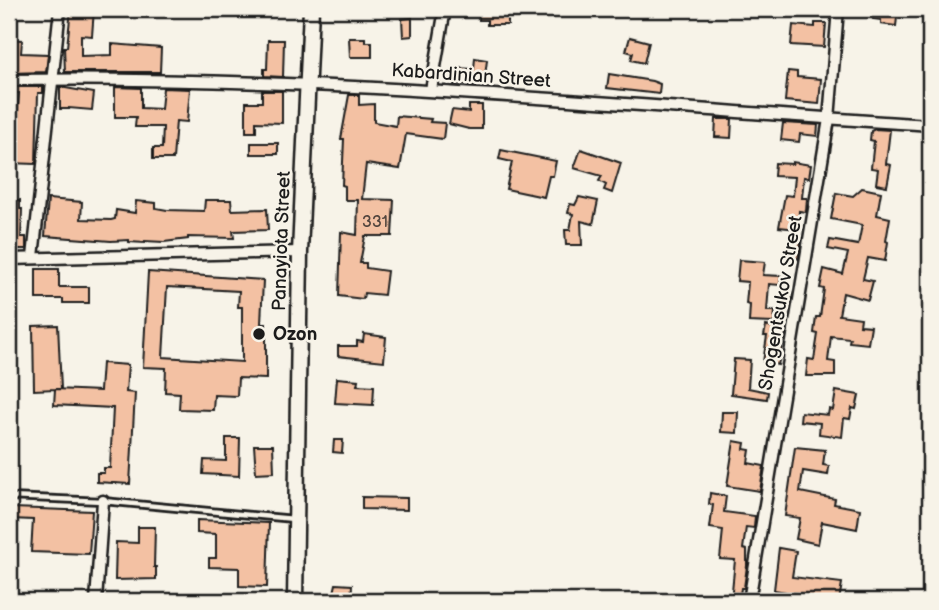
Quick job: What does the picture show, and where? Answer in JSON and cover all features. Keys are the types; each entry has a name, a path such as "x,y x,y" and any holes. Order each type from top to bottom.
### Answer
{"street":[{"path":"33,257 60,9"},
{"name":"Panayiota Street","path":"295,601 300,252 311,9"},
{"path":"431,90 445,9"},
{"name":"Shogentsukov Street","path":"749,601 830,119 838,9"},
{"name":"Kabardinian Street","path":"9,80 308,83 930,125"},
{"path":"9,259 300,252"},
{"path":"96,601 103,501"}],"lane":[{"path":"9,497 103,501 295,519"}],"building":[{"path":"71,9 94,9 92,36 81,35 81,56 112,55 112,44 161,48 160,72 65,72 64,47 67,47"},
{"path":"479,9 508,9 508,25 487,25 487,20 479,20"},
{"path":"898,9 896,26 881,24 881,20 873,19 874,10"},
{"path":"412,18 412,36 403,37 402,19"},
{"path":"815,23 826,23 824,47 791,45 793,25 815,27"},
{"path":"630,37 649,42 644,63 631,60 633,53 626,51"},
{"path":"349,38 365,38 365,42 372,42 372,57 350,57"},
{"path":"9,39 22,40 21,53 48,54 46,72 9,73"},
{"path":"268,40 284,40 283,77 264,76 264,69 267,69"},
{"path":"475,58 487,60 485,76 480,76 479,85 454,84 455,68 474,69"},
{"path":"788,71 797,72 797,77 821,79 819,104 785,101"},
{"path":"609,74 660,84 659,94 607,88"},
{"path":"9,87 43,87 43,93 38,93 36,164 9,163 9,144 15,144 19,93 9,93"},
{"path":"60,87 94,93 92,110 60,109"},
{"path":"115,87 141,88 141,108 161,109 163,88 190,89 187,122 176,121 173,159 153,159 153,148 162,148 163,127 135,127 136,117 115,117"},
{"path":"262,91 282,91 282,123 256,122 256,132 246,132 246,102 262,102"},
{"path":"349,95 359,95 359,105 374,104 374,122 396,126 397,116 445,123 443,139 406,134 400,169 366,164 362,199 394,200 392,236 365,236 360,263 366,263 366,268 387,271 384,295 364,293 363,299 339,296 341,232 357,235 358,200 345,200 345,186 342,185 344,139 341,139"},
{"path":"469,105 482,105 482,129 449,124 452,110 469,112"},
{"path":"716,119 732,119 731,138 715,137"},
{"path":"783,123 818,125 817,136 800,134 799,142 781,140"},
{"path":"890,130 886,164 891,165 887,186 876,184 878,169 871,168 874,141 870,140 871,131"},
{"path":"251,143 278,143 278,154 251,154"},
{"path":"581,149 621,163 612,193 604,190 606,185 599,181 602,176 574,168"},
{"path":"501,150 556,161 544,197 506,189 512,162 499,159"},
{"path":"775,163 811,165 809,178 804,177 802,198 807,198 806,212 799,211 798,229 779,227 785,195 793,196 795,177 774,176"},
{"path":"862,188 881,192 877,215 890,218 885,261 868,258 863,279 873,281 868,300 843,293 839,315 861,318 860,325 871,326 868,344 831,336 828,361 835,362 835,376 806,376 808,359 814,360 818,334 814,333 816,317 820,317 824,289 820,288 824,269 843,274 848,253 828,249 830,240 858,245 862,225 831,219 836,193 853,196"},
{"path":"579,197 598,201 593,224 581,221 582,245 566,245 565,230 570,230 573,214 568,213 570,204 575,205"},
{"path":"48,199 82,202 81,219 111,220 115,219 116,210 135,213 136,201 156,203 156,208 167,210 204,211 205,200 231,200 232,210 267,209 268,230 233,231 234,238 188,237 145,243 45,236"},
{"path":"9,200 20,200 21,237 26,237 26,249 9,249"},
{"path":"790,240 801,242 798,259 788,258"},
{"path":"739,260 765,262 763,275 781,276 780,285 769,284 767,311 775,311 774,323 749,322 750,305 746,304 748,282 737,281"},
{"path":"36,269 59,269 59,287 89,287 89,303 36,299"},
{"path":"148,272 263,280 261,324 266,324 266,379 238,378 237,396 214,395 213,410 179,409 180,393 165,392 166,368 143,367","holes":["167,287 239,291 238,307 242,307 242,362 163,357"]},
{"path":"58,325 61,389 34,390 33,326"},
{"path":"766,326 786,329 778,365 763,362"},
{"path":"364,334 386,337 384,361 338,356 338,346 357,346 357,341 363,342"},
{"path":"734,359 750,360 748,388 768,392 767,399 731,394"},
{"path":"102,363 128,365 126,392 135,393 130,484 97,482 97,473 104,473 104,468 110,468 113,408 54,405 55,389 100,391"},
{"path":"337,378 358,380 357,385 374,386 373,405 335,403"},
{"path":"836,391 859,395 856,409 852,408 850,419 844,418 842,437 819,434 820,423 800,421 801,412 828,415 829,409 833,410"},
{"path":"722,412 738,412 737,433 721,432"},
{"path":"226,438 240,438 239,476 203,474 204,460 226,461"},
{"path":"334,440 343,440 342,453 333,452"},
{"path":"734,441 745,443 744,449 750,450 748,463 764,466 760,491 727,486"},
{"path":"254,445 273,445 274,472 256,473"},
{"path":"795,447 825,450 823,465 829,466 828,475 803,471 800,492 835,499 834,504 860,509 857,529 822,522 818,544 796,539 800,518 785,516"},
{"path":"710,493 726,496 724,512 755,516 754,528 746,527 743,549 747,550 747,566 739,601 731,601 735,560 720,559 723,530 710,528 713,505 709,504"},
{"path":"362,497 407,498 407,510 362,509"},
{"path":"13,508 92,511 89,554 31,552 33,520 12,519"},
{"path":"197,520 269,523 267,587 239,586 239,568 209,567 209,558 216,558 216,534 197,533"},
{"path":"138,527 155,527 156,579 115,580 116,542 138,543"},
{"path":"779,548 796,551 792,577 842,583 839,601 816,601 798,597 799,594 774,590"},
{"path":"336,584 352,585 351,601 332,601"}],"place":[{"name":"Ozon","path":"259,334"}]}
